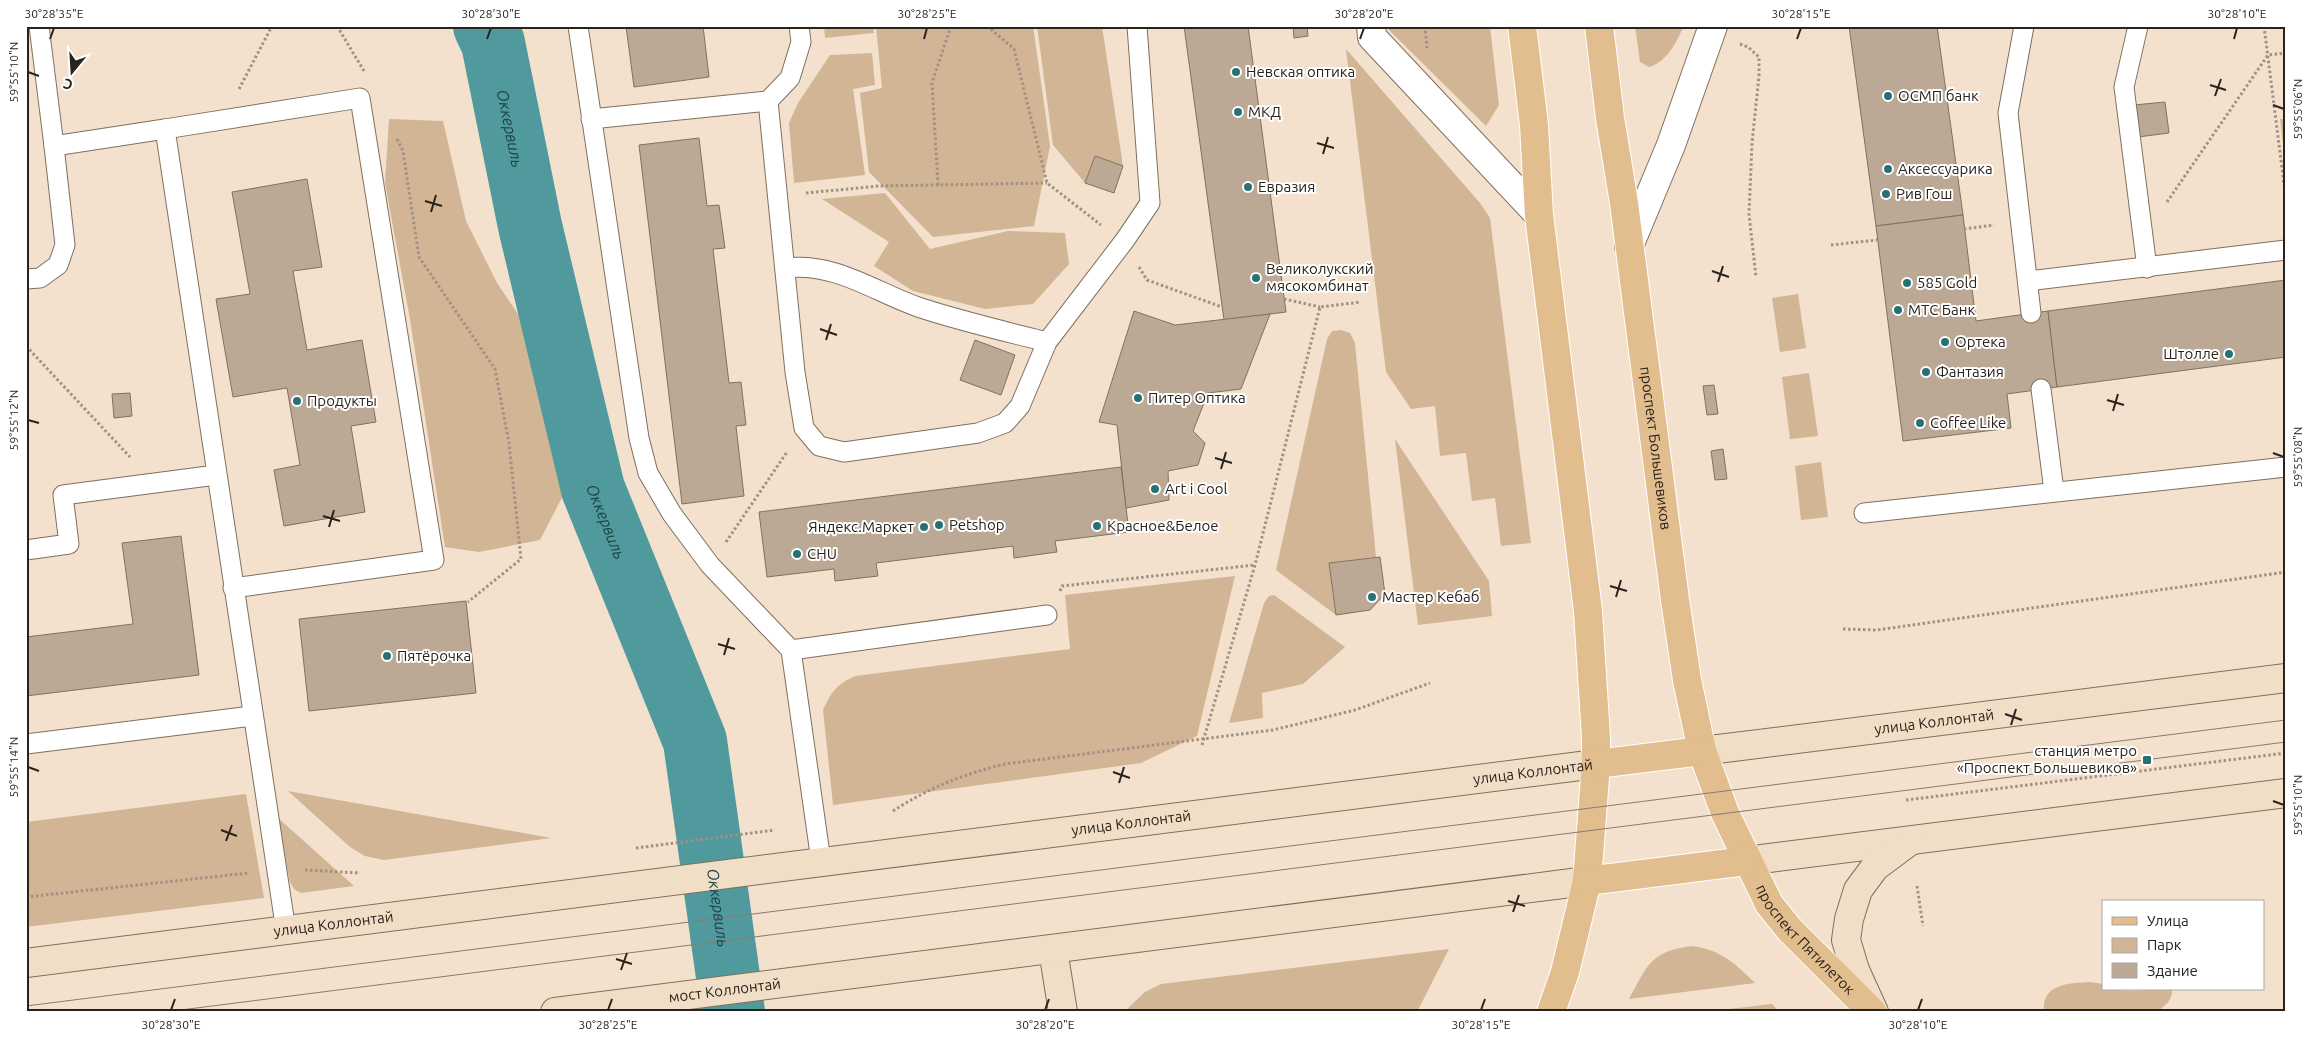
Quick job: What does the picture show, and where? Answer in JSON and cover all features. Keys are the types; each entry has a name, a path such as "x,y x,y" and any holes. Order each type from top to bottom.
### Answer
{"main road":[{"path":"1522,26 1534,125 1539,216 1588,611 1596,764 1588,881 1565,972 1551,1012"},
{"name":"проспект Большевиков","path":"1599,26 1675,600 1688,680 1702,751 1716,792 1746,861"},
{"name":"улица Коллонтай","path":"26,963 780,866 2286,678"},
{"path":"1063,1012 1052,950 2286,792"},
{"path":"1873,1012 1855,970 1846,940 1849,919 1858,890 1875,867 1911,840"},
{"name":"проспект Пятилеток","path":"1746,861 1768,904 1790,930 1873,1012"},
{"name":"мост Коллонтай","path":"555,1012 1052,950"}],"street":[{"path":"1371,26 1372,37 1539,216"},
{"path":"1629,246 1671,144 1712,30"}],"lane":[{"path":"26,279 40,278 58,265 65,245 39,26"},
{"path":"578,26 639,438 648,473 672,514 710,565 791,650 821,861"},
{"path":"591,118 768,102 790,78 801,42 799,26"},
{"path":"768,102 795,372 804,428 819,446 844,452 978,433 1005,424 1020,406 1046,342 1125,240 1150,203 1137,26"},
{"path":"2024,26 2008,113 2031,314"},
{"path":"2138,26 2124,88 2147,268"},
{"path":"54,146 360,98 434,560 233,588"},
{"path":"165,129 252,716 286,931"},
{"path":"2028,281 2286,250"},
{"path":"785,268 804,266 827,269 918,307 1046,342"},
{"path":"2041,389 2054,491"},
{"path":"1864,513 2286,467"},
{"path":"26,550 69,544 63,495 216,475"},
{"path":"791,650 1047,616"},
{"path":"26,744 252,716"}],"path":[{"path":"223,119 272,26"},
{"path":"337,26 364,72"},
{"path":"938,185 932,83 951,26"},
{"path":"777,196 879,186 1047,183 1014,49 986,26"},
{"path":"2264,26 2286,200"},
{"path":"1712,30 1748,47 1758,57 1760,76 1752,143 1749,214 1756,277"},
{"path":"2143,237 2268,55 2286,53"},
{"path":"396,136 403,151 419,257 495,369 509,443 521,559 468,602"},
{"path":"1831,245 1877,240"},
{"path":"1284,299 1320,307 1361,302"},
{"path":"1202,745 1255,565 1320,307"},
{"path":"26,346 154,483"},
{"path":"710,565 804,428"},
{"path":"1047,616 1062,586 1255,565"},
{"path":"1843,629 1877,630 2286,572"},
{"path":"892,811 942,783 1005,764 1273,730 1355,710 1430,683"},
{"path":"1906,800 2286,753"},
{"path":"636,848 775,830"},
{"path":"26,897 276,870 334,870 360,873"},
{"path":"1917,886 1922,926"}],"green space":[{"path":"824,26 873,26 874,33 825,38"},
{"path":"876,26 1033,26 1050,146 1034,226 933,237 869,172 860,93 882,88"},
{"path":"1037,26 1102,26 1123,166 1095,156 1085,183 1053,145"},
{"path":"1388,26 1490,26 1499,105 1486,126 1389,30"},
{"path":"1635,26 1683,26 1678,39 1670,51 1655,65 1649,67 1640,62"},
{"path":"1346,49 1480,203 1490,218 1531,543 1501,546 1495,498 1472,501 1466,453 1440,456 1435,406 1411,409 1386,372"},
{"path":"872,53 875,85 853,89 865,175 794,183 789,123 798,103 830,55"},
{"path":"389,119 443,121 466,221 497,283 536,341 571,480 540,540 479,552 445,547 410,319 385,183"},
{"path":"2280,119 2286,119 2286,152 2284,152"},
{"path":"885,193 930,249 1008,231 1065,233 1069,264 1033,304 985,309 913,291 874,266 889,242 822,199"},
{"path":"1798,294 1806,348 1780,352 1772,298"},
{"path":"1341,330 1350,333 1355,343 1376,557 1329,563 1336,615 1276,570 1327,339 1332,331"},
{"path":"1809,373 1818,436 1790,439 1782,377"},
{"path":"1395,439 1489,581 1492,616 1418,625"},
{"path":"1821,462 1828,517 1801,520 1795,466"},
{"path":"1235,576 1197,736 1141,763 833,805 823,710 835,689 849,679 855,676 1070,649 1065,595"},
{"path":"1274,595 1345,647 1303,684 1262,693 1263,718 1229,723 1264,603 1269,596"},
{"path":"288,791 551,838 384,860 365,856 350,847"},
{"path":"246,794 264,898 26,927 26,822"},
{"path":"277,817 354,886 301,893 294,889 290,882"},
{"path":"1693,946 1712,951 1727,959 1755,983 1629,999 1646,969 1659,956 1679,948"},
{"path":"1449,949 1417,1012 1124,1012 1145,992 1161,984"},
{"path":"2074,983 2102,984 2102,990 2172,990 2172,993 2168,1002 2156,1012 2044,1012 2044,1003 2052,990"},
{"path":"1772,1004 1780,1012 1702,1012"}],"building":[{"path":"626,26 703,26 709,77 634,87"},
{"path":"1184,26 1248,26 1286,312 1224,320"},
{"path":"1293,26 1307,26 1308,36 1294,38"},
{"path":"1849,26 1937,26 1963,215 1876,226"},
{"path":"2165,102 2169,133 2138,137 2134,105"},
{"path":"699,138 707,206 719,205 725,248 713,249 729,383 741,382 746,425 736,426 744,496 682,504 639,145"},
{"path":"1095,156 1123,166 1114,193 1085,183"},
{"path":"307,179 322,267 293,271 307,350 362,340 376,422 351,426 365,512 284,526 274,470 300,465 287,388 233,397 216,299 250,294 232,192"},
{"path":"1963,215 1976,321 2048,311 2057,387 2007,394 2011,428 1903,441 1876,226"},
{"path":"2286,280 2286,357 2057,387 2048,311"},
{"path":"1134,311 1175,325 1270,314 1241,389 1208,393 1193,431 1205,443 1198,465 1168,471 1169,500 1126,508 1117,425 1099,422"},
{"path":"975,340 1015,355 1001,395 960,380"},
{"path":"1714,385 1718,414 1707,415 1703,386"},
{"path":"130,393 132,416 114,418 112,394"},
{"path":"1723,449 1727,479 1715,480 1711,451"},
{"path":"1121,467 1129,532 1055,541 1057,552 1014,558 1013,546 876,563 878,576 835,581 834,569 767,577 759,512"},
{"path":"181,536 199,675 26,696 26,637 133,624 122,543"},
{"path":"1380,557 1385,594 1370,610 1336,615 1329,563"},
{"name":"Пятёрочка","path":"466,601 476,693 309,711 299,619"}],"waterway":[{"name":"Оккервиль","path":"485,26 493,43 530,226 593,489 695,741 733,1012"}],"tram line":[{"path":"26,1006 2286,720"},
{"path":"165,1012 2286,742"}],"place":[{"name":"Невская оптика","path":"1236,72"},
{"name":"ОСМП банк","path":"1888,96"},
{"name":"МКД","path":"1238,112"},
{"name":"Аксессуарика","path":"1888,169"},
{"name":"Евразия","path":"1248,187"},
{"name":"Рив Гош","path":"1886,194"},
{"name":"Великолукский мясокомбинат","path":"1256,278"},
{"name":"585 Gold","path":"1907,283"},
{"name":"МТС Банк","path":"1898,310"},
{"name":"Ортека","path":"1945,342"},
{"name":"Штолле","path":"2229,354"},
{"name":"Фантазия","path":"1926,372"},
{"name":"Питер Оптика","path":"1138,398"},
{"name":"Продукты","path":"297,401"},
{"name":"Coffee Like","path":"1920,423"},
{"name":"Art i Cool","path":"1155,489"},
{"name":"Petshop","path":"939,525"},
{"name":"Красное&Белое","path":"1097,526"},
{"name":"Яндекс.Маркет","path":"924,527"},
{"name":"CHU","path":"797,554"},
{"name":"Мастер Кебаб","path":"1372,597"},
{"name":"Пятёрочка","path":"387,656"},
{"name":"станция метро «Проспект Большевиков»","path":"2147,760"}]}
